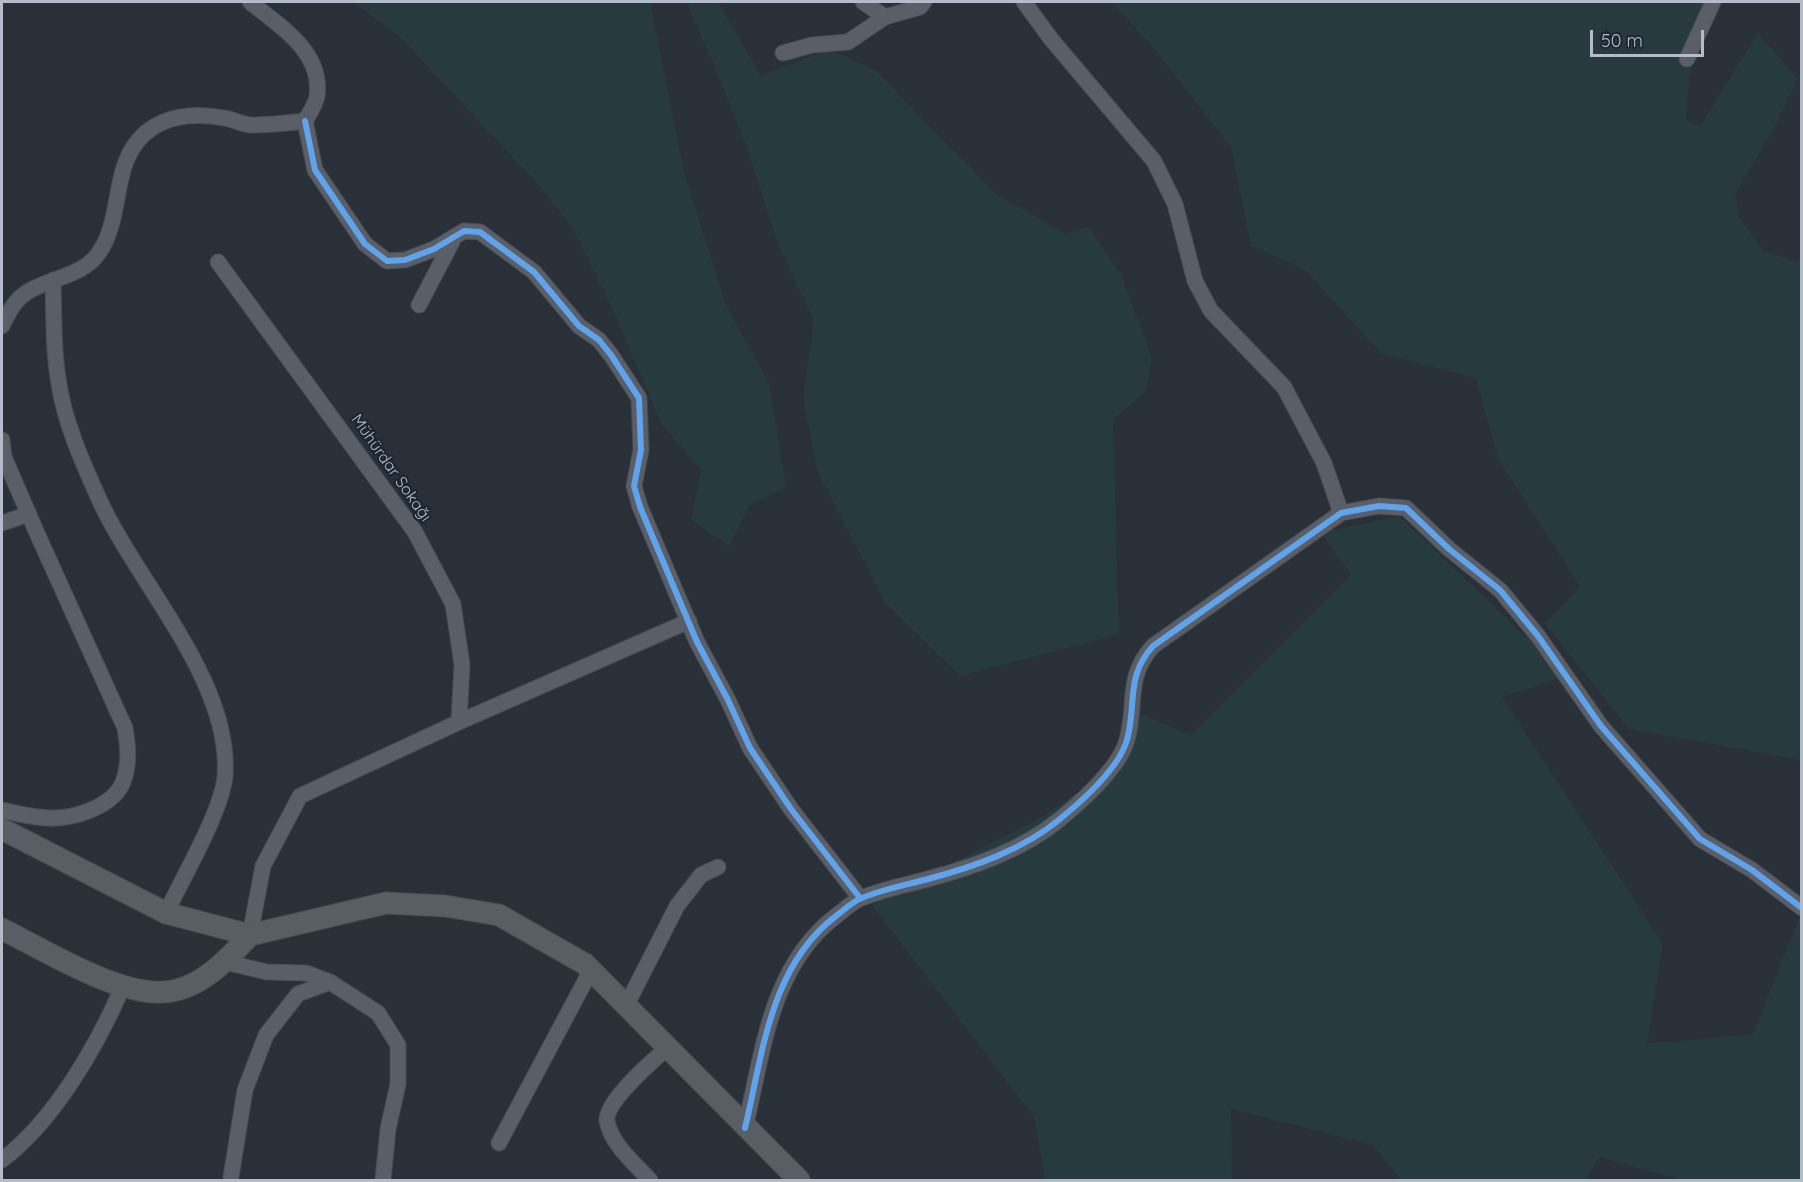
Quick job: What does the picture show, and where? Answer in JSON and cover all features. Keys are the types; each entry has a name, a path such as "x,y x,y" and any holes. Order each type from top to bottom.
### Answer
{"street":[{"path":"250,2 299,41 315,68 317,97 305,121 315,170 365,244 387,261 405,260 434,249 464,231 480,232 534,272 579,326 599,340 611,355 639,398 641,450 634,486 649,533 689,621 750,748 791,809 860,898"},
{"path":"863,2 885,17"},
{"path":"783,53 812,45 848,42 885,17 920,7 924,2"},
{"path":"1024,2 1051,39 1154,161 1175,204 1195,281 1211,311 1284,387 1324,463 1341,513"},
{"path":"1687,59 1713,2"},
{"path":"2,326 16,301 97,257 107,240 124,168 133,146 148,129 177,118 201,116 224,118 248,125 305,121"},
{"path":"418,305 455,236"},
{"name":"Mühürdar Sokağı","path":"219,262 415,532 448,594 453,604 462,664 459,722"},
{"path":"53,280 58,385 70,431 100,501 153,596 197,663 222,732 225,777 214,813 166,913"},
{"path":"2,440 4,457 125,728 129,753 123,784 106,801 81,815 55,818 2,810"},
{"path":"746,1128 773,1011 786,975 804,947 829,922 860,898 960,870 1014,848 1058,821 1094,788 1120,756 1127,740 1135,676 1141,660 1153,646 1341,513 1379,506 1406,508 1449,549 1500,590 1538,636 1600,726 1700,838 1752,870 1802,908"},
{"path":"2,523 29,514"},
{"path":"2,929 123,987 164,993 191,985 225,962 250,935 263,866 300,796 459,722 689,621"},
{"path":"2,829 166,913 250,935 386,903 445,906 499,915 585,964 799,1180"},
{"path":"626,1006 677,906 701,875 718,867"},
{"path":"225,962 267,972 306,973 330,982 378,1013 398,1045 398,1084 388,1129 383,1180"},
{"path":"499,1143 591,970"},
{"path":"231,1177 246,1090 266,1035 298,994 330,982"},
{"path":"2,1160 30,1136 43,1121 111,1013 123,987"},
{"path":"650,1180 614,1137 607,1119 612,1103 668,1047"}],"green space":[{"path":"353,2 650,2 685,176 726,305 769,383 786,487 749,506 729,546 691,520 701,470 662,425 614,312 572,227 535,181 399,36"},
{"path":"688,2 718,2 761,76 830,49 875,70 996,194 1066,234 1088,226 1122,277 1152,359 1146,391 1113,420 1119,634 960,676 885,602 817,470 803,398 814,320 779,247 748,151 712,59 692,17"},
{"path":"1112,2 1716,2 1719,3 1689,76 1686,120 1700,126 1758,33 1798,79 1774,128 1735,194 1739,217 1764,251 1799,262 1801,243 1801,760 1629,729 1545,624 1580,586 1498,459 1476,378 1381,353 1303,268 1251,246 1231,147 1151,45"},
{"path":"1399,516 1567,676 1502,697 1663,944 1647,1043 1752,1035 1801,914 1801,1180 1682,1180 1599,1157 1586,1180 1401,1180 1373,1145 1231,1109 1232,1180 1045,1180 1034,1117 872,905 1040,818 1119,764 1136,712 1191,735 1351,575 1321,533"}],"cycle path":[{"path":"305,121 315,170 365,244 387,261 405,260 434,249 464,231 480,232 534,272 579,326 599,340 611,355 639,398 641,450 634,486 640,507 697,642 750,748 791,809 860,898"},
{"path":"745,1128 772,1013 796,960 814,936 859,899 962,869 997,856 1030,840 1060,819 1099,783 1123,751 1130,727 1135,680 1144,657 1153,646 1341,513 1379,506 1406,508 1449,549 1500,590 1538,636 1601,726 1700,839 1752,870 1802,908"}]}
